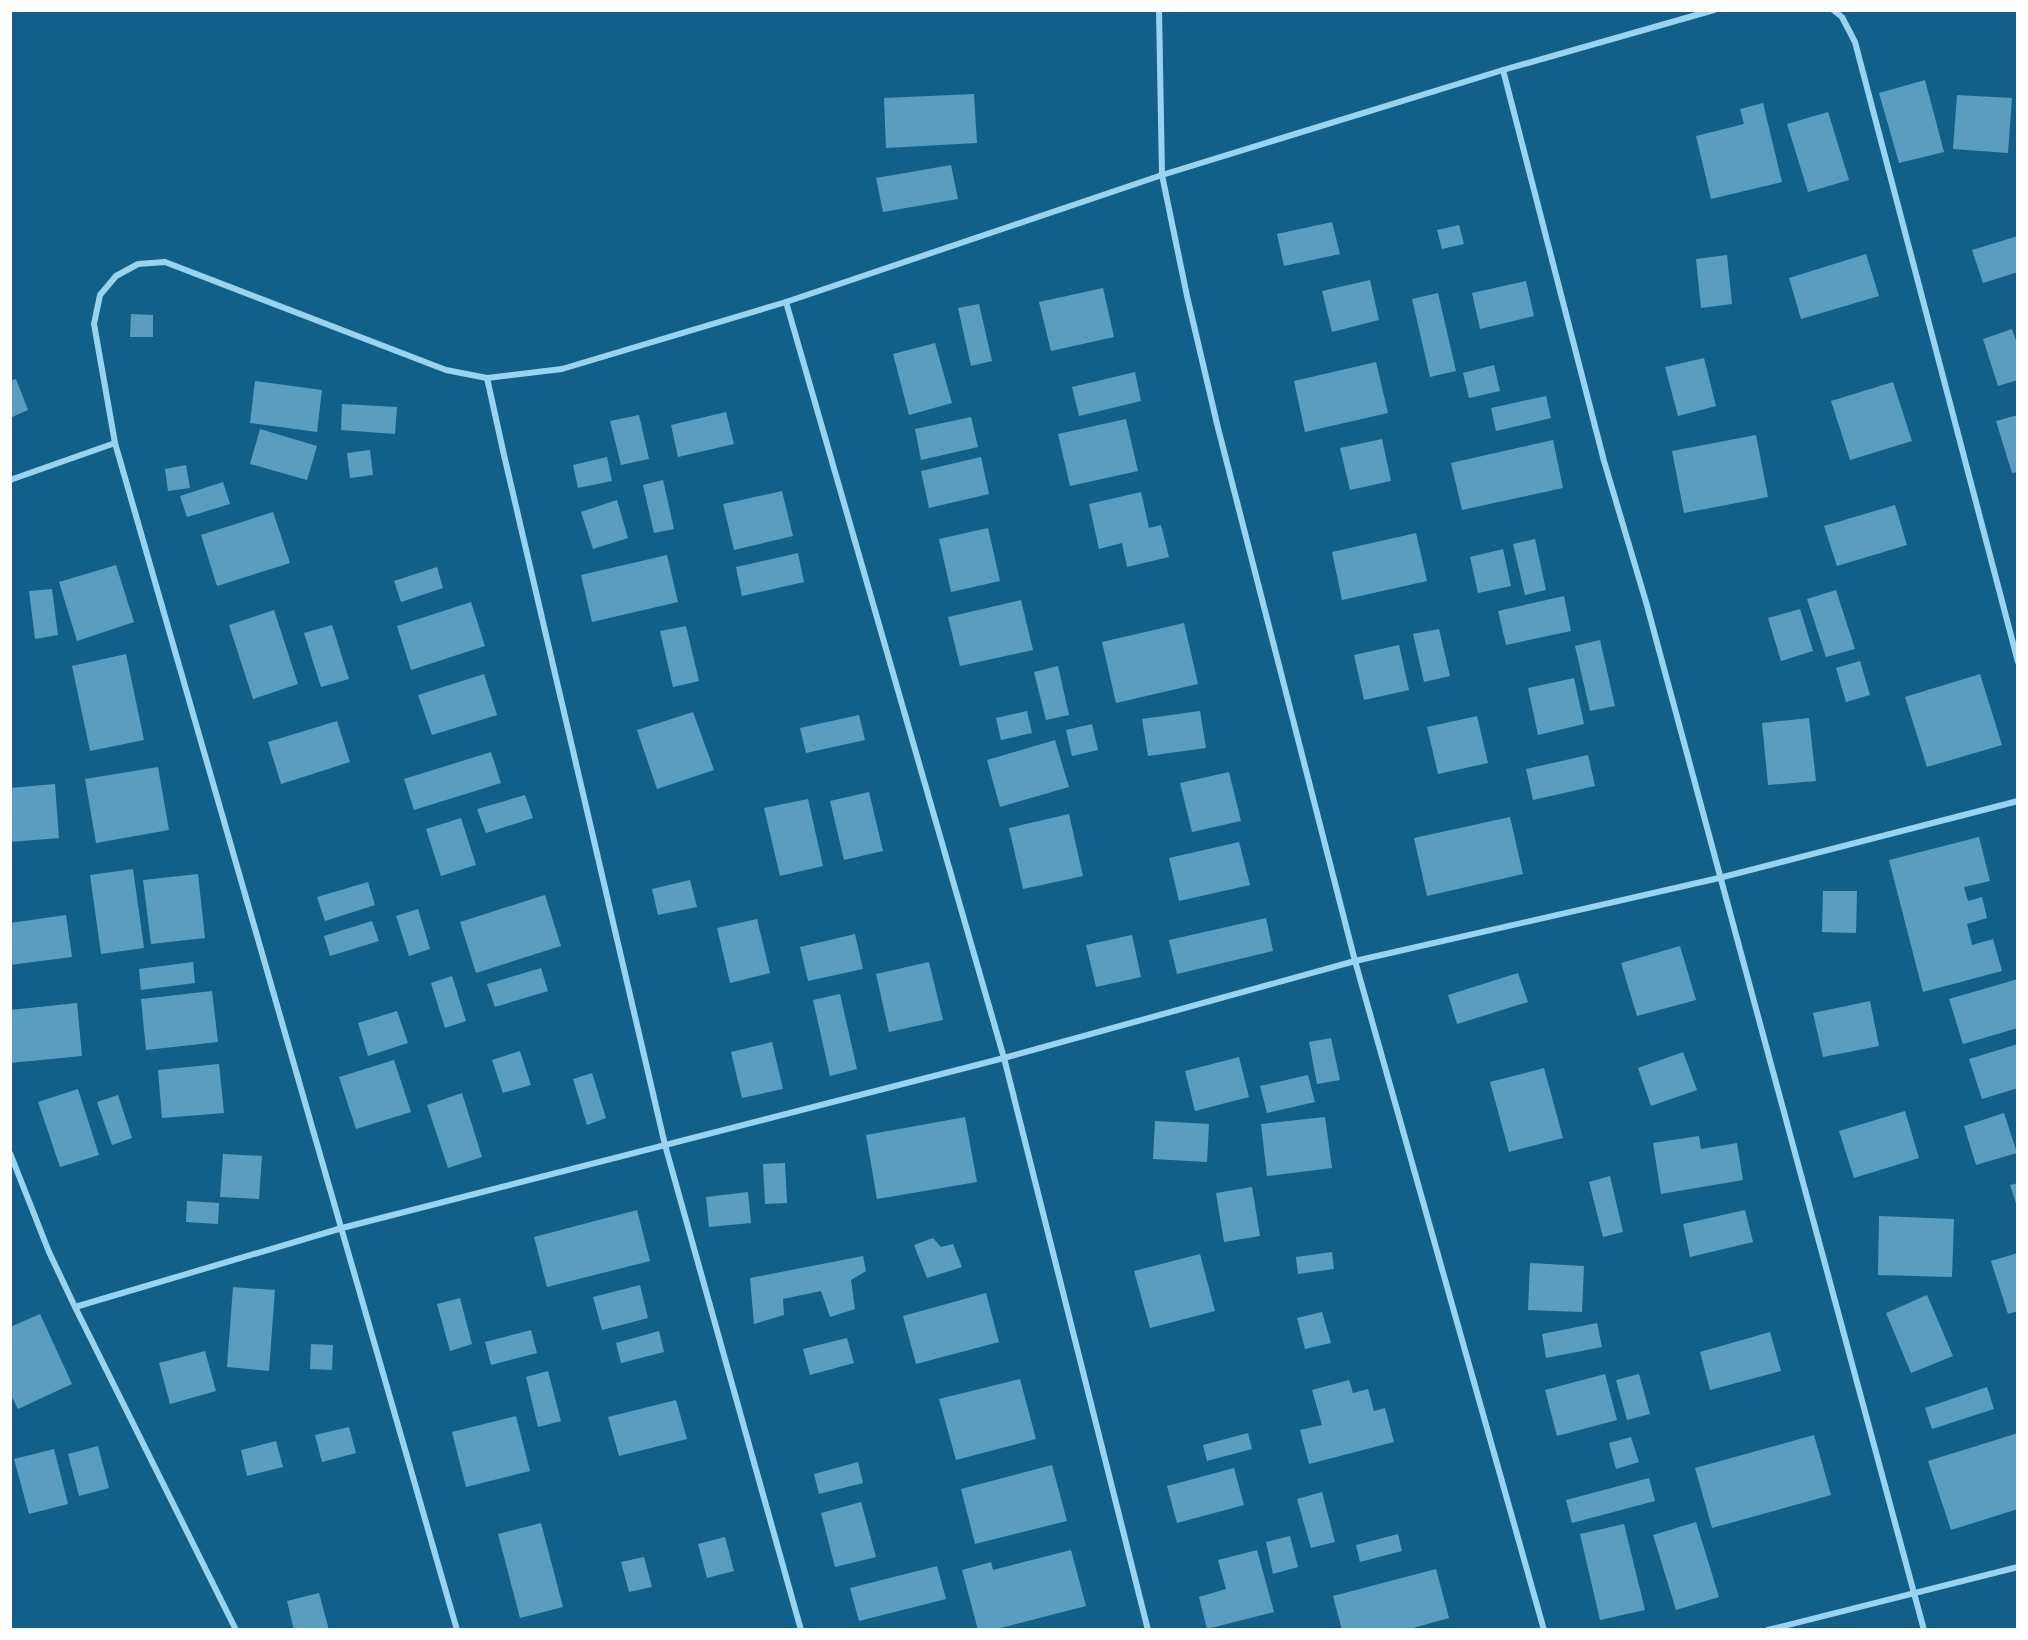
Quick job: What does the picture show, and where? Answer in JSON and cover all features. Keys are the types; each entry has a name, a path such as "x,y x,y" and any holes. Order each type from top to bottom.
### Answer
{"street":[{"path":"1159,10 1162,175 1218,428 1355,961 1544,1629"},
{"path":"457,1629 115,443 94,324 100,295 116,276 138,264 165,262 446,370 487,378 562,369 786,302 1162,175 1503,70 1714,10"},
{"path":"1833,10 1842,17 1856,42 2018,662"},
{"path":"1503,70 1601,450 1646,602 1924,1629"},
{"path":"786,302 1004,1058 1148,1629"},
{"path":"487,378 665,1145 801,1629"},
{"path":"10,480 115,443"},
{"path":"75,1307 342,1228 1004,1058 1355,961 1719,878 2018,801"},
{"path":"10,1153 49,1252 75,1307 236,1629"},
{"path":"1768,1629 2018,1567"}],"building":[{"path":"1925,80 1944,152 1899,163 1879,93"},
{"path":"974,94 977,143 886,148 884,98"},
{"path":"1957,95 2012,98 2008,153 1953,149"},
{"path":"1763,103 1782,182 1711,199 1696,136 1744,124 1740,109"},
{"path":"1828,112 1849,180 1808,192 1787,124"},
{"path":"951,165 958,199 883,212 876,178"},
{"path":"1332,222 1340,254 1284,266 1277,234"},
{"path":"1459,225 1464,244 1442,249 1437,230"},
{"path":"2018,236 2018,272 1983,283 1972,250"},
{"path":"1866,254 1879,296 1801,319 1789,278"},
{"path":"1727,255 1732,304 1701,308 1696,259"},
{"path":"1370,280 1379,320 1332,332 1322,291"},
{"path":"1526,281 1534,316 1480,329 1472,293"},
{"path":"1103,288 1114,337 1051,351 1039,302"},
{"path":"1438,293 1456,371 1430,377 1412,299"},
{"path":"979,304 992,361 971,366 958,308"},
{"path":"131,314 153,315 153,337 130,337"},
{"path":"2012,329 2018,346 2018,380 1998,386 1983,339"},
{"path":"935,343 952,403 909,415 893,354"},
{"path":"1704,358 1716,406 1678,416 1665,367"},
{"path":"1376,362 1388,413 1305,432 1294,381"},
{"path":"1494,365 1500,391 1469,398 1463,373"},
{"path":"1135,372 1141,401 1079,416 1072,387"},
{"path":"16,379 28,410 10,418 10,381"},
{"path":"255,381 322,390 317,432 250,423"},
{"path":"1893,382 1912,441 1850,460 1831,401"},
{"path":"1546,396 1551,418 1496,431 1491,408"},
{"path":"342,404 397,407 395,434 341,430"},
{"path":"726,412 734,444 678,457 671,425"},
{"path":"639,415 649,459 621,465 610,421"},
{"path":"2018,415 2018,472 2012,473 1996,421"},
{"path":"971,417 978,447 921,460 915,429"},
{"path":"1126,419 1138,471 1070,486 1058,434"},
{"path":"260,429 317,446 307,480 250,464"},
{"path":"1756,435 1768,497 1684,513 1672,451"},
{"path":"1382,439 1391,481 1350,490 1340,448"},
{"path":"1553,440 1563,488 1462,510 1451,463"},
{"path":"370,450 373,475 350,478 347,453"},
{"path":"607,457 612,481 578,488 573,465"},
{"path":"981,457 989,494 929,508 921,471"},
{"path":"186,465 190,488 168,491 165,469"},
{"path":"663,480 674,529 654,533 643,485"},
{"path":"223,482 230,504 187,517 180,496"},
{"path":"782,491 793,536 734,550 723,504"},
{"path":"1141,492 1149,528 1161,525 1169,557 1127,567 1122,543 1099,549 1089,504"},
{"path":"617,500 628,538 593,549 581,512"},
{"path":"1895,505 1907,545 1837,566 1824,526"},
{"path":"273,512 290,563 217,586 201,535"},
{"path":"988,528 1000,581 951,592 939,539"},
{"path":"1416,533 1427,581 1342,600 1332,552"},
{"path":"1535,539 1546,590 1525,595 1513,544"},
{"path":"1503,549 1511,586 1478,593 1470,557"},
{"path":"798,553 804,582 742,596 736,567"},
{"path":"667,555 678,602 592,622 581,575"},
{"path":"116,565 134,622 77,641 59,582"},
{"path":"437,567 443,588 401,602 394,581"},
{"path":"52,589 58,635 35,639 29,591"},
{"path":"1836,590 1855,649 1826,657 1807,599"},
{"path":"1564,596 1571,631 1506,645 1498,611"},
{"path":"1021,600 1033,650 960,666 948,617"},
{"path":"471,602 485,646 411,670 397,626"},
{"path":"1800,609 1813,651 1781,661 1768,618"},
{"path":"274,610 298,684 253,699 229,625"},
{"path":"1184,623 1198,684 1116,703 1102,642"},
{"path":"332,625 349,679 321,687 304,633"},
{"path":"686,626 699,681 673,687 660,631"},
{"path":"1439,629 1450,676 1424,682 1413,634"},
{"path":"1600,640 1615,706 1590,711 1575,646"},
{"path":"1399,645 1409,690 1364,700 1354,655"},
{"path":"126,654 144,740 90,751 72,666"},
{"path":"1860,661 1870,695 1846,702 1836,668"},
{"path":"1058,666 1069,715 1046,720 1034,672"},
{"path":"484,674 497,715 432,735 418,695"},
{"path":"1980,674 2002,745 1927,767 1905,697"},
{"path":"1574,678 1584,724 1538,735 1528,688"},
{"path":"1027,711 1032,733 1001,740 996,718"},
{"path":"1200,711 1206,748 1148,756 1142,719"},
{"path":"693,712 714,770 657,789 637,730"},
{"path":"859,715 865,740 806,753 800,728"},
{"path":"1477,716 1488,763 1438,774 1427,727"},
{"path":"1809,718 1816,781 1768,785 1762,723"},
{"path":"337,721 350,762 281,784 268,742"},
{"path":"1092,724 1098,750 1072,756 1066,730"},
{"path":"1055,740 1069,787 1000,807 987,760"},
{"path":"491,752 501,783 414,810 404,779"},
{"path":"1588,755 1595,786 1533,800 1526,769"},
{"path":"158,767 169,830 96,843 85,779"},
{"path":"1229,772 1241,821 1192,832 1180,783"},
{"path":"55,784 59,838 10,842 10,788"},
{"path":"869,792 883,851 844,860 830,801"},
{"path":"525,795 533,818 486,833 477,809"},
{"path":"808,799 823,866 780,876 764,808"},
{"path":"1069,814 1083,876 1023,889 1009,828"},
{"path":"1510,817 1523,874 1427,896 1414,838"},
{"path":"461,818 476,865 441,876 426,829"},
{"path":"1979,837 1990,881 1964,887 1968,901 1982,897 1987,918 1967,924 1972,945 1993,939 2002,971 1923,992 1889,860"},
{"path":"1239,842 1250,885 1179,901 1169,858"},
{"path":"133,869 144,948 101,954 90,875"},
{"path":"198,874 205,938 151,944 143,880"},
{"path":"690,880 697,907 658,915 652,889"},
{"path":"368,882 375,905 325,921 317,897"},
{"path":"1823,891 1857,891 1856,933 1822,932"},
{"path":"545,895 561,946 476,973 460,922"},
{"path":"418,909 430,949 409,956 396,916"},
{"path":"66,915 72,957 10,965 10,923"},
{"path":"1266,918 1273,951 1177,974 1169,940"},
{"path":"757,919 770,973 730,983 717,928"},
{"path":"372,921 379,941 330,956 324,936"},
{"path":"855,934 863,969 808,981 800,947"},
{"path":"1132,935 1141,977 1096,987 1086,945"},
{"path":"1680,946 1696,1000 1637,1016 1621,963"},
{"path":"193,962 195,983 141,990 139,969"},
{"path":"929,962 943,1020 889,1032 876,974"},
{"path":"541,968 548,991 495,1007 487,984"},
{"path":"1518,973 1528,1002 1457,1024 1448,995"},
{"path":"452,976 466,1021 445,1028 431,983"},
{"path":"2018,979 2018,1028 1963,1044 1949,999"},
{"path":"212,991 218,1042 146,1050 141,999"},
{"path":"840,994 857,1069 830,1076 813,1000"},
{"path":"1870,1001 1879,1046 1823,1057 1813,1013"},
{"path":"77,1003 82,1056 10,1063 10,1010"},
{"path":"397,1011 408,1043 368,1056 358,1023"},
{"path":"1331,1038 1340,1080 1317,1084 1309,1042"},
{"path":"772,1042 783,1089 742,1098 731,1052"},
{"path":"2018,1044 2018,1088 1982,1099 1969,1059"},
{"path":"520,1051 531,1085 503,1093 492,1060"},
{"path":"1683,1052 1697,1090 1651,1106 1638,1068"},
{"path":"1239,1057 1249,1097 1195,1111 1185,1071"},
{"path":"394,1060 411,1112 356,1129 339,1077"},
{"path":"219,1064 224,1113 162,1118 158,1070"},
{"path":"1544,1068 1563,1138 1509,1152 1490,1082"},
{"path":"592,1073 606,1118 587,1125 573,1079"},
{"path":"1308,1075 1315,1102 1267,1113 1260,1086"},
{"path":"78,1089 99,1155 60,1167 38,1102"},
{"path":"462,1093 482,1157 448,1168 427,1105"},
{"path":"118,1095 132,1138 112,1145 97,1102"},
{"path":"1905,1111 1919,1158 1854,1178 1839,1131"},
{"path":"2004,1113 2017,1153 1976,1165 1964,1126"},
{"path":"965,1117 977,1182 877,1199 866,1135"},
{"path":"1325,1117 1332,1168 1267,1176 1261,1124"},
{"path":"1155,1121 1209,1124 1207,1162 1153,1159"},
{"path":"1699,1136 1701,1149 1737,1143 1743,1180 1661,1194 1653,1143"},
{"path":"223,1154 262,1156 259,1199 220,1197"},
{"path":"785,1163 787,1203 765,1204 763,1164"},
{"path":"1610,1176 1623,1232 1603,1237 1589,1182"},
{"path":"2018,1183 2018,1206 2017,1206 2010,1185"},
{"path":"1252,1187 1260,1236 1224,1242 1216,1193"},
{"path":"748,1192 751,1223 709,1227 706,1197"},
{"path":"187,1201 219,1203 218,1224 186,1222"},
{"path":"637,1210 650,1261 547,1287 534,1237"},
{"path":"1745,1210 1753,1242 1690,1257 1683,1224"},
{"path":"1879,1216 1954,1219 1952,1277 1878,1275"},
{"path":"933,1238 941,1247 953,1244 962,1267 927,1278 914,1245"},
{"path":"1332,1252 1334,1269 1298,1274 1296,1257"},
{"path":"2018,1253 2018,1311 2008,1314 1991,1261"},
{"path":"1200,1254 1215,1311 1150,1328 1134,1271"},
{"path":"863,1256 866,1271 851,1280 855,1309 830,1317 821,1291 783,1299 784,1315 754,1324 750,1278"},
{"path":"1530,1263 1584,1266 1582,1312 1528,1310"},
{"path":"640,1285 648,1318 602,1330 593,1297"},
{"path":"233,1287 275,1290 269,1371 227,1367"},
{"path":"986,1293 999,1342 916,1364 903,1316"},
{"path":"1927,1295 1953,1356 1911,1373 1886,1313"},
{"path":"460,1298 472,1344 450,1351 437,1304"},
{"path":"1322,1312 1331,1343 1305,1349 1297,1318"},
{"path":"40,1314 72,1384 18,1409 10,1393 10,1327"},
{"path":"1597,1323 1602,1347 1546,1358 1542,1334"},
{"path":"531,1330 537,1353 491,1365 485,1342"},
{"path":"659,1331 664,1352 621,1363 616,1343"},
{"path":"1770,1332 1781,1371 1710,1390 1700,1352"},
{"path":"847,1338 854,1363 810,1375 803,1349"},
{"path":"311,1344 333,1345 332,1370 310,1369"},
{"path":"205,1351 216,1391 170,1404 159,1363"},
{"path":"548,1371 561,1421 538,1427 526,1377"},
{"path":"1605,1374 1617,1420 1557,1436 1545,1390"},
{"path":"1639,1374 1650,1414 1627,1420 1616,1380"},
{"path":"1020,1379 1036,1439 956,1460 939,1399"},
{"path":"1349,1380 1353,1393 1368,1389 1374,1411 1385,1408 1394,1442 1309,1464 1300,1430 1322,1425 1312,1390"},
{"path":"1987,1387 1994,1409 1932,1429 1925,1408"},
{"path":"676,1400 687,1439 619,1456 608,1417"},
{"path":"516,1416 530,1471 466,1487 452,1432"},
{"path":"349,1427 356,1453 322,1462 315,1435"},
{"path":"1248,1433 1252,1449 1207,1461 1203,1445"},
{"path":"2018,1433 2018,1509 1951,1530 1928,1461"},
{"path":"1814,1435 1831,1495 1712,1528 1695,1468"},
{"path":"1631,1437 1639,1462 1616,1469 1609,1443"},
{"path":"276,1441 283,1467 247,1476 241,1450"},
{"path":"98,1446 109,1488 79,1496 68,1454"},
{"path":"54,1449 68,1504 29,1514 14,1459"},
{"path":"858,1462 863,1483 819,1494 814,1474"},
{"path":"1052,1465 1067,1521 975,1544 961,1489"},
{"path":"1234,1468 1244,1505 1177,1523 1167,1486"},
{"path":"1649,1478 1655,1501 1572,1523 1566,1500"},
{"path":"1322,1492 1335,1542 1311,1548 1297,1499"},
{"path":"861,1502 876,1557 835,1567 821,1513"},
{"path":"1696,1522 1719,1597 1676,1610 1653,1535"},
{"path":"541,1523 563,1607 520,1618 498,1534"},
{"path":"1624,1524 1645,1610 1600,1620 1580,1534"},
{"path":"1398,1534 1402,1551 1360,1562 1356,1545"},
{"path":"1290,1536 1298,1567 1273,1574 1266,1542"},
{"path":"725,1537 734,1571 707,1578 698,1544"},
{"path":"1071,1550 1086,1606 993,1630 978,1630 962,1570 991,1562 993,1570"},
{"path":"1257,1550 1274,1612 1207,1629 1199,1597 1226,1589 1218,1560"},
{"path":"644,1557 652,1587 629,1592 621,1562"},
{"path":"937,1566 946,1599 859,1621 850,1588"},
{"path":"1436,1569 1449,1618 1406,1630 1342,1630 1333,1596"},
{"path":"319,1593 329,1630 294,1630 287,1601"}]}
